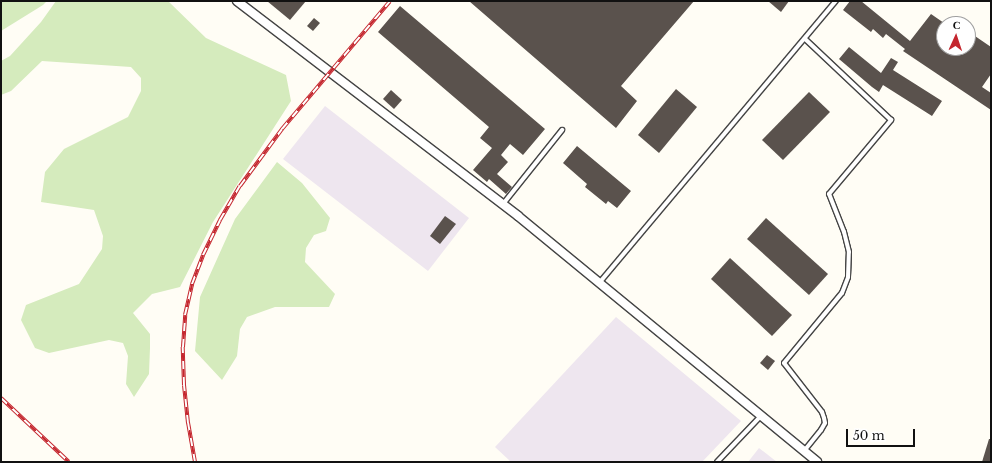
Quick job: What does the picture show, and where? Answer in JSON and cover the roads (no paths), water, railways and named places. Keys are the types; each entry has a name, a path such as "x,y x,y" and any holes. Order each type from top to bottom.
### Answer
{"street":[{"path":"237,1 503,204 600,282 817,462"}],"lane":[{"path":"600,282 805,40 836,1"},
{"path":"804,451 821,430 825,423 824,418 822,412 784,363 842,293 848,277 849,252 844,232 829,194 891,120 805,40"},
{"path":"503,204 562,130"},
{"path":"717,462 761,415"}],"railway":[{"path":"195,462 188,423 184,385 183,347 185,315 192,284 203,255 220,220 240,186 282,129 390,1"},
{"path":"1,398 69,462"}]}
